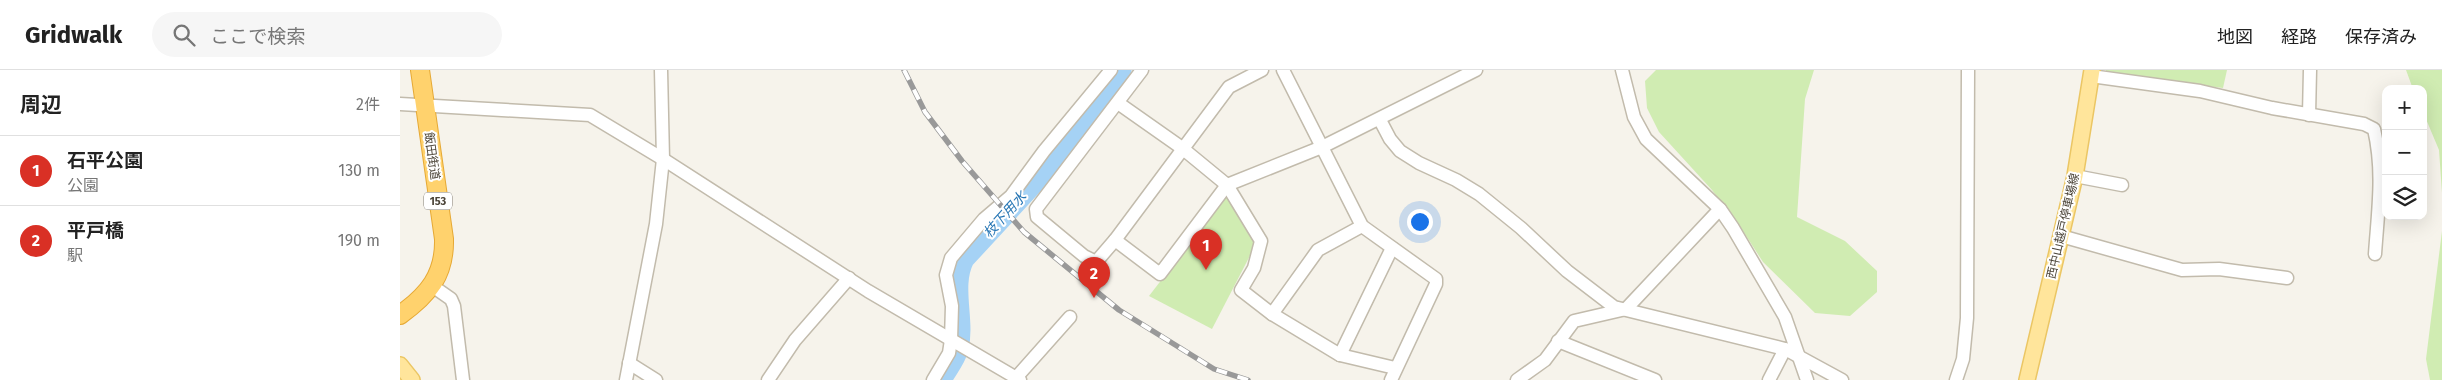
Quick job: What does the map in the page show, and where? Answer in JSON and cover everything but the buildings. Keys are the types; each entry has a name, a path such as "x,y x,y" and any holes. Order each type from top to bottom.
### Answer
{"highway":[{"name":"飯田街道","path":"400,315 415,305 440,273 444,248 420,70"}],"main road":[{"name":"西中山越戸停車場線","path":"2027,380 2075,176 2092,73"},
{"path":"400,365 412,380"}],"street":[{"path":"626,380 656,224 664,159 661,70"},
{"path":"932,380 949,353 953,341 952,306 946,275 951,258 984,219 1011,196 1044,151 1111,70"},
{"path":"1142,70 1036,209 1037,216 1084,256 1096,262 1115,240 1182,148 1230,87 1262,70"},
{"path":"1118,103 1182,148 1227,185 1261,241 1254,268 1241,290 1272,314 1340,355 1393,374 1436,284 1436,279 1362,226 1283,70"},
{"path":"1115,240 1160,274 1227,185 1322,147 1380,120 1452,75 1476,70"},
{"path":"1622,70 1639,130 1646,139 1720,209 1733,228 1785,317 1807,380"},
{"path":"1956,380 1963,359 1967,318 1968,70"},
{"path":"2309,115 2310,70"},
{"path":"2092,73 2200,91 2309,115 2364,124 2374,129 2380,153 2381,176 2375,254"},
{"path":"400,104 590,115 664,159 849,278 1017,379 1070,317"},
{"path":"1380,120 1390,139 1400,151 1479,194 1521,228 1566,271 1614,307 1697,329 1785,349 1842,380"},
{"path":"2075,176 2122,185"},
{"path":"1517,380 1545,360 1574,321 1626,309 1720,209"},
{"path":"1272,314 1318,250 1362,226"},
{"path":"2061,236 2182,270 2219,270 2287,278"},
{"path":"1340,355 1392,248"},
{"path":"768,380 795,340 849,278"},
{"path":"432,284 451,299 454,306 464,380"},
{"path":"1558,341 1656,380"},
{"path":"1769,380 1785,349"},
{"path":"629,363 656,380"}],"green space":[{"path":"1656,70 1814,70 1805,99 1797,217 1845,241 1877,271 1877,292 1850,316 1815,313 1763,262 1741,228 1712,190 1659,132 1647,108 1645,81"},
{"path":"2106,70 2227,70 2223,88 2106,73"},
{"path":"2406,70 2442,70 2442,193 2439,150 2427,122 2427,85 2412,85"},
{"path":"1227,195 1256,244 1212,329 1149,296"},
{"path":"2442,231 2442,380 2430,380 2426,359"}],"waterway":[{"name":"枝下用水","path":"941,380 958,349 960,338 958,280 964,259 1058,157 1121,70"}],"railway":[{"path":"904,70 925,112 962,161 1024,232 1119,310 1214,369 1248,380"}],"place":[{"name":"石平公園","path":"1206,270"},
{"name":"平戸橋","path":"1094,298"}]}
